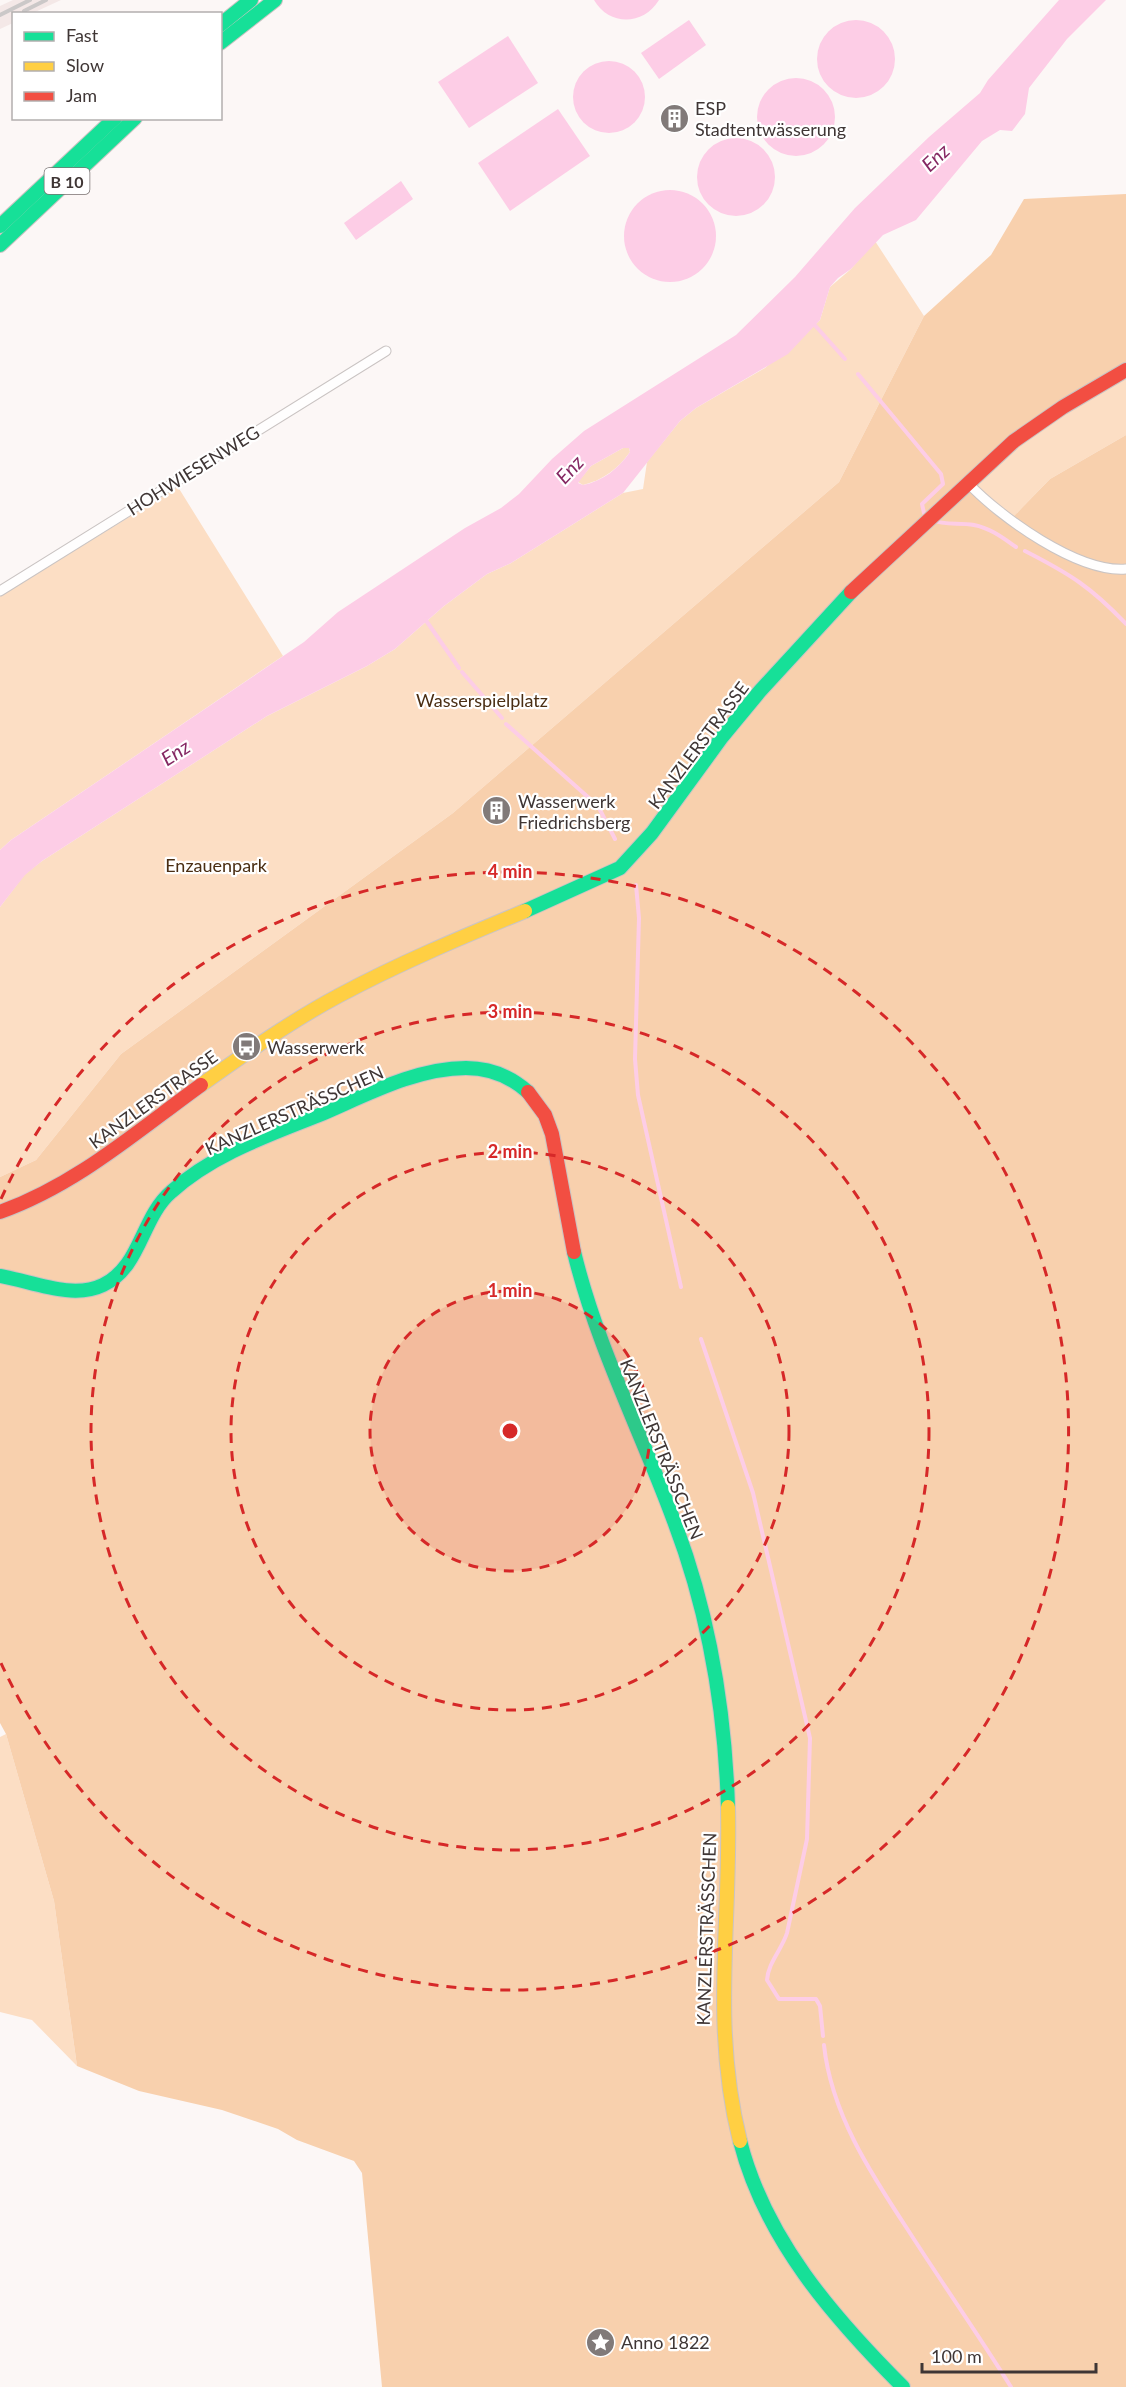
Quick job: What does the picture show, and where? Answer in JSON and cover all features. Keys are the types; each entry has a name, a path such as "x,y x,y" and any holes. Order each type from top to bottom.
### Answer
{"main road":[{"path":"222,23 252,0"},
{"path":"222,41 274,0"},
{"name":"B 10","path":"0,226 113,120"},
{"name":"B 10","path":"0,245 133,120"},
{"name":"KANZLERSTRASSE","path":"0,1212 69,1180 115,1150 221,1070 298,1018 346,991 548,903 620,868 638,852 736,719 813,629 864,576 1026,432 1068,402 1126,370"},
{"name":"KANZLERSTRÄSSCHEN","path":"0,1276 71,1288 101,1287 117,1277 126,1267 158,1204 190,1177 282,1131 396,1084 442,1070 477,1068 501,1074 529,1092 541,1108 554,1138 576,1259 591,1316 667,1503 687,1559 711,1653 724,1736 727,1804 720,2032 727,2088 742,2151 767,2215 800,2272 843,2328 903,2387"}],"street":[{"name":"HOHWIESENWEG","path":"0,591 386,351"},
{"path":"968,483 989,506 1042,541 1107,570 1126,569"}],"shaded area":[{"path":"13,0 61,0 35,12 12,12 12,23 0,29 0,6"},
{"path":"1126,194 1126,370 1068,402 968,483 1012,518 1050,479 1126,435 1126,2387 382,2387 362,2173 354,2161 297,2140 278,2129 222,2110 139,2091 77,2066 54,1901 6,1734 0,1723 0,1177 36,1160 121,1054 453,813 839,482 924,316 991,255 1024,199"}],"green space":[{"name":"Enzauenpark","path":"875,241 924,316 839,482 453,813 121,1054 36,1160 0,1177 0,907 25,874 267,716 367,666 395,649 444,606 487,574 511,563 623,493 643,489 647,462 680,421 696,408 765,368 820,320 830,287 851,269"},
{"path":"1126,370 1126,435 1050,479 1011,519 968,483 993,459"},
{"path":"623,448 629,448 630,452 610,473 583,485 578,482 591,466"},
{"path":"178,487 283,656 11,840 0,850 0,596"},
{"path":"6,1734 54,1901 77,2066 32,2020 0,2012 0,1737"}],"water":[{"path":"594,0 659,0 644,15 626,20 608,15"},
{"name":"Enz","path":"1059,0 1106,0 1067,39 1029,88 1025,114 1012,131 1000,130 982,141 916,220 883,235 851,269 838,278 830,287 820,320 788,354 696,408 680,421 623,493 511,563 487,574 444,606 395,649 367,666 267,716 42,861 25,875 0,907 0,850 11,840 304,642 338,612 465,528 501,508 519,494 552,459 584,431 736,335 795,277 855,208 929,137 980,93 988,80","holes":["623,448 629,448 630,452 610,473 597,481 583,485 578,483 591,466"]},
{"path":"689,20 706,45 659,79 641,53"},
{"path":"856,20 871,23 888,37 895,59 892,74 878,91 856,98 841,95 824,81 817,59 820,44 834,27"},
{"path":"508,36 538,83 469,128 438,82"},
{"path":"609,61 629,67 639,77 645,97 639,117 629,127 609,133 589,127 579,117 573,97 579,77 589,67"},
{"path":"796,78 811,81 828,95 835,117 832,132 818,149 796,156 781,153 764,139 757,117 760,102 774,85"},
{"path":"558,109 590,156 510,211 478,163"},
{"path":"736,138 751,141 768,155 775,177 772,192 758,209 736,216 721,213 704,199 697,177 700,162 714,145"},
{"path":"401,181 413,199 356,240 344,223"},
{"path":"670,190 688,194 702,204 712,218 716,236 712,254 702,268 688,278 670,282 652,278 638,268 628,254 624,236 628,218 638,204 652,194"}],"waterway":[{"path":"812,322 845,359"},
{"path":"858,374 941,474 943,484 922,504 924,513"},
{"path":"931,520 980,526 1016,547"},
{"path":"1025,551 1079,582 1102,600 1126,624"},
{"path":"425,619 459,668"},
{"path":"462,672 502,718"},
{"path":"506,724 598,806 615,839"},
{"path":"636,885 639,918 635,1059 638,1095 681,1287"},
{"path":"701,1339 753,1493 810,1738 807,1839 787,1933 770,1968 767,1980 779,1999 816,1999 820,2006 823,2036"},
{"path":"824,2045 835,2095 867,2165 1011,2387"}],"railway":[{"path":"0,15 30,0"},
{"path":"24,11 46,0"}],"traffic: fast":[{"path":"222,23 251,0"},
{"path":"222,41 275,0"},
{"path":"0,226 113,120"},
{"path":"0,245 133,120"},
{"path":"525,911 620,868 652,833 722,737 760,691 851,592"},
{"path":"0,1276 65,1290 78,1291 103,1285 116,1277 125,1267 161,1203 188,1178 244,1146 393,1083 429,1072 475,1068 499,1074 528,1092"},
{"path":"574,1252 607,1355 674,1521 697,1591 719,1698 728,1807"},
{"path":"740,2141 751,2177 784,2243 827,2304 903,2387"}],"traffic: slow":[{"path":"201,1085 286,1026 340,995 408,961 525,911"},
{"path":"728,1807 724,2015 731,2098 740,2141"}],"traffic: jam":[{"path":"851,592 1014,441 1063,407 1126,370"},
{"path":"0,1212 28,1201 80,1172 129,1139 201,1085"},
{"path":"528,1092 545,1115 552,1134 574,1252"}],"place":[{"name":"ESP Stadtentwässerung","path":"674,118"},
{"name":"Wasserwerk Friedrichsberg","path":"497,811"},
{"name":"Wasserwerk","path":"246,1047"},
{"name":"Anno 1822","path":"600,2342"}],"park label":[{"name":"Wasserspielplatz","path":"482,700"}]}
